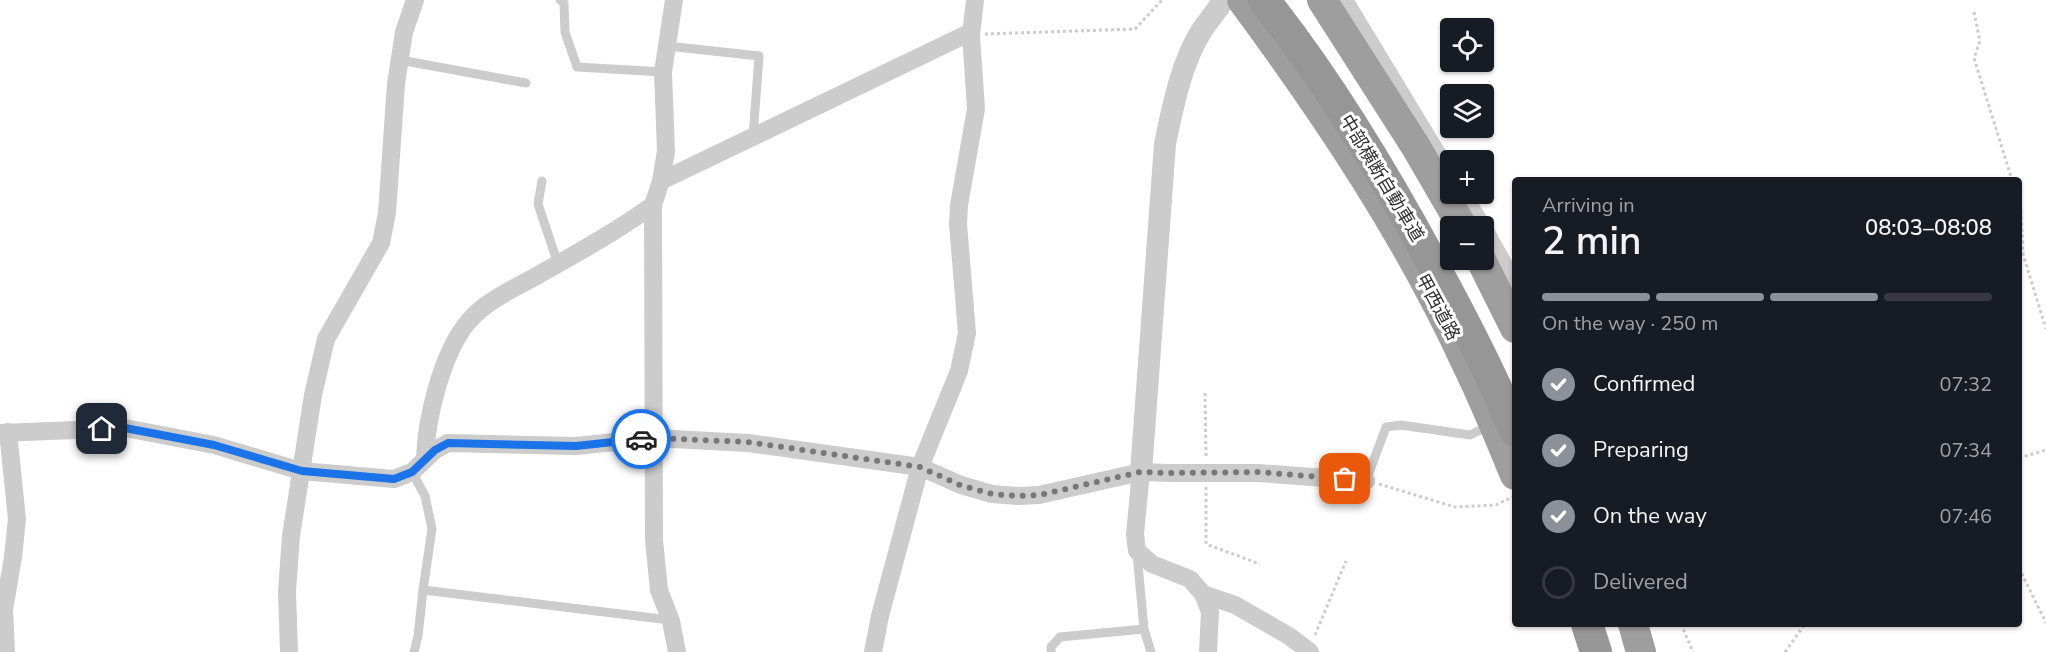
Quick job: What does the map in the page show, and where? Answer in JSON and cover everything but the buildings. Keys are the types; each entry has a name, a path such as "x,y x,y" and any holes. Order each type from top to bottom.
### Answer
{"highway":[{"name":"甲西道路","path":"1242,0 1301,80 1364,176 1504,428 1512,462"},
{"name":"中部横断自動車道","path":"1264,0 1326,87 1376,163 1468,330 1504,428"},
{"path":"1322,0 1416,147 1456,216"},
{"path":"1486,270 1512,322"},
{"path":"1572,627 1580,652"},
{"path":"1588,627 1596,652"},
{"path":"1634,627 1641,652"}],"street":[{"path":"289,652 287,591 291,536 313,395 326,339 381,243 387,213 396,84 404,32 415,0"},
{"path":"674,0 663,72 666,151 661,181 653,205 654,540 659,590 671,621 677,652"},
{"path":"873,652 880,616 920,467 958,371 967,333 958,205 976,109 971,33 975,0"},
{"path":"1208,652 1210,612 1203,594 1190,579 1152,564 1137,551 1135,534 1165,144 1185,67 1201,32 1224,0"},
{"path":"1344,0 1440,158"},
{"path":"661,181 971,33"},
{"path":"418,465 436,393 457,337 470,320 493,301 600,240 653,205"},
{"path":"1494,248 1512,280"},
{"path":"6,652 4,610 17,519 4,433 125,428 214,445 302,471 394,479 448,443 576,446 654,438 748,442 920,467 960,485 992,494 1018,496 1040,495 1140,472 1258,472 1366,481"},
{"path":"1203,594 1235,605 1289,636 1309,651"}],"lane":[{"path":"560,0 564,3 565,32 577,67 663,72"},
{"path":"667,46 759,56 753,137"},
{"path":"400,60 526,83"},
{"path":"542,181 538,204 558,264"},
{"path":"1366,481 1386,427 1401,425 1470,435 1504,428"},
{"path":"414,652 432,529 418,465"},
{"path":"1137,551 1144,628 1151,652"},
{"path":"423,590 671,621"},
{"path":"1051,652 1060,637 1144,628"}],"path":[{"path":"971,33 1135,29 1162,0"},
{"path":"1974,12 1980,41 1974,58 2011,177"},
{"path":"2022,233 2023,254 2046,329"},
{"path":"1205,393 1206,544 1260,564"},
{"path":"2022,457 2046,450"},
{"path":"1366,481 1455,507 1496,505 1512,497"},
{"path":"1309,651 1346,561"},
{"path":"2022,574 2046,623"},
{"path":"1682,627 1693,652"},
{"path":"1785,652 1803,627"}],"way so far":[{"path":"641,439 748,442 920,467 960,485 992,494 1018,496 1040,495 1140,472 1258,472 1345,479"}],"route":[{"path":"102,429 125,428 214,445 302,471 394,479 412,472 435,450 448,443 576,446 641,439"}]}
